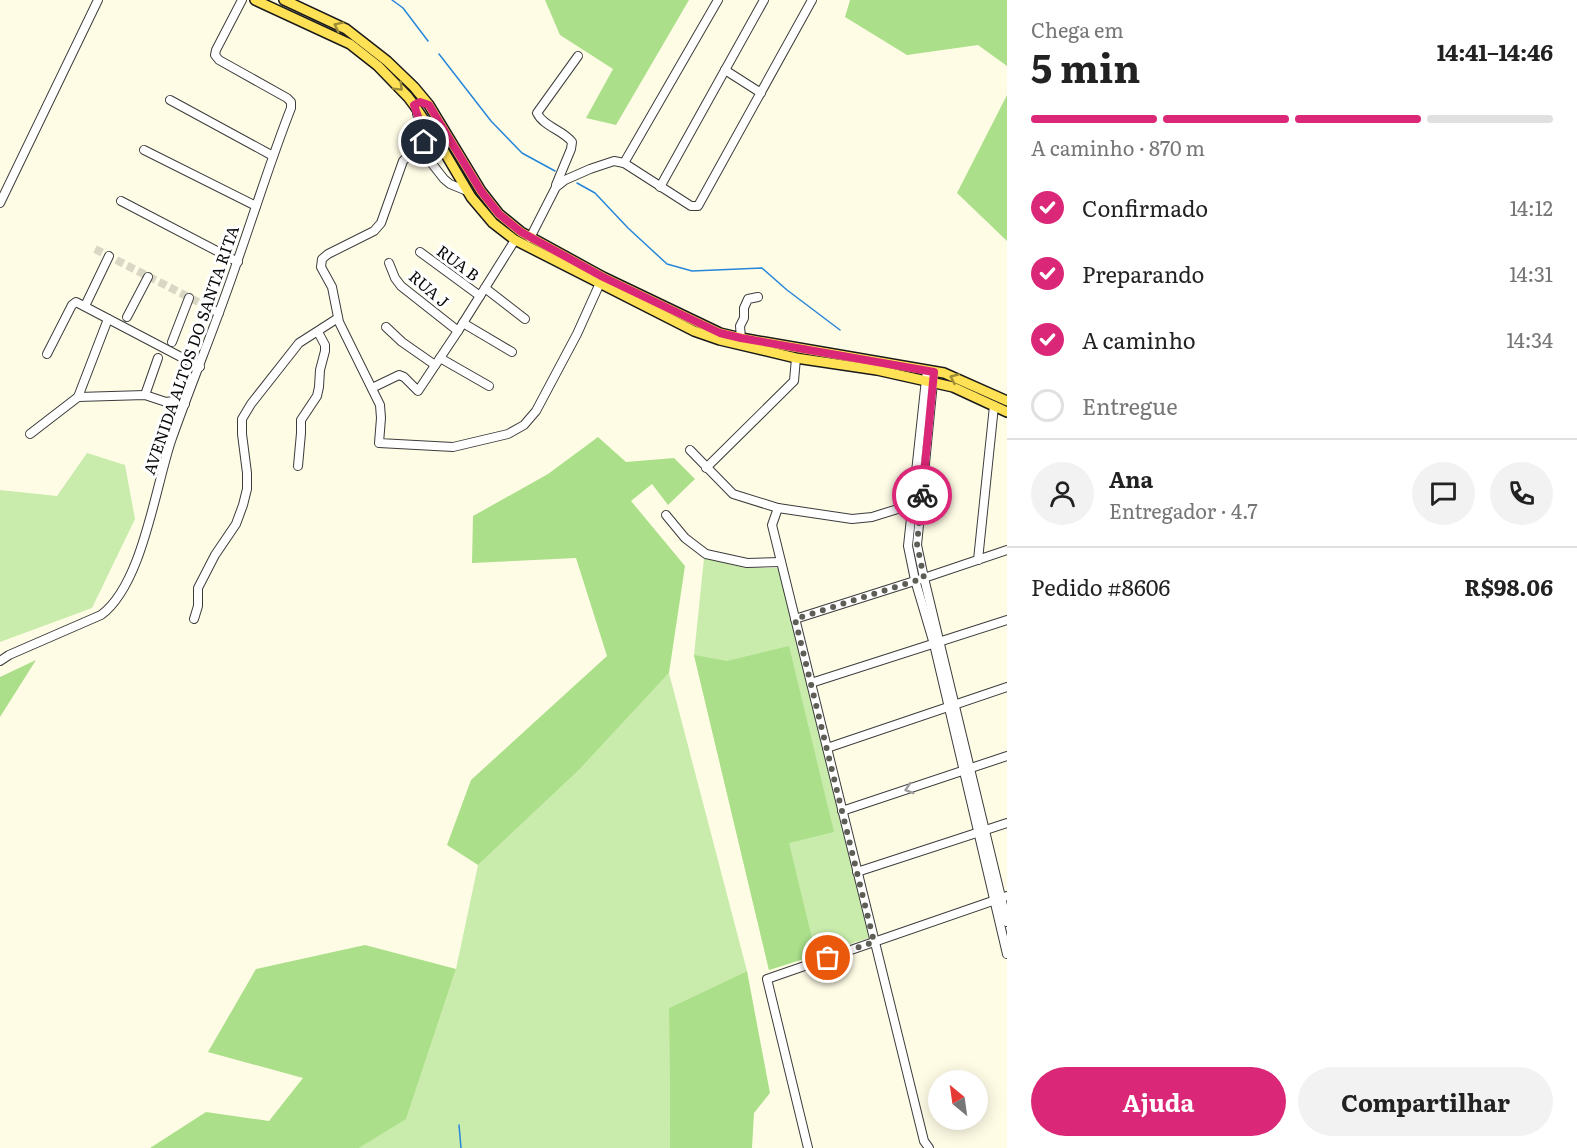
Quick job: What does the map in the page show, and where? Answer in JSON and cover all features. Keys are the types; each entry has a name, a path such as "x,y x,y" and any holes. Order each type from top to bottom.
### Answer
{"main road":[{"path":"255,0 350,44 378,66 414,105 467,191 493,223 514,240 694,331 720,340 796,358 877,370 953,387 1007,412"},
{"path":"286,0 346,29 387,61 414,87 429,105 481,191 499,214 530,238 603,277 720,333 944,373 1007,401"},
{"path":"414,105 423,102 429,105"},
{"path":"459,176 463,160"}],"street":[{"path":"0,203 98,0"},
{"name":"AVENIDA ALTOS DO SANTA RITA","path":"0,661 101,615 109,609 129,577 146,535 171,442 200,368 291,108 291,102 287,98 219,60 215,55 242,0"},
{"path":"624,163 718,0"},
{"path":"660,187 764,0"},
{"path":"556,187 565,180 614,161 624,163 692,206 698,206 812,0"},
{"path":"530,238 572,149 572,142 569,138 540,119 537,113 578,56"},
{"path":"725,70 761,93"},
{"path":"170,100 273,156"},
{"path":"414,105 424,135 422,151 444,179 467,191"},
{"path":"144,150 256,206"},
{"path":"422,151 408,156 403,161 381,223 374,231 340,247 322,259 321,267 332,287 338,318 380,405 379,443 453,447 508,434 524,425 536,411 577,334 600,283"},
{"path":"444,179 451,181 459,176"},
{"path":"122,201 237,262"},
{"path":"372,388 399,375 418,391 463,324 514,240"},
{"name":"RUA B","path":"420,252 480,296"},
{"path":"85,306 109,256"},
{"name":"RUA J","path":"389,263 401,286 458,331"},
{"path":"127,317 148,277"},
{"path":"485,288 525,320"},
{"path":"741,338 740,329 744,308 748,299 758,297"},
{"path":"172,342 189,298"},
{"path":"47,354 73,303 76,302 200,368"},
{"path":"208,307 219,313"},
{"path":"194,619 198,606 198,588 215,555 236,524 247,489 242,419 251,404 299,343 338,318"},
{"path":"30,434 78,397 108,319"},
{"path":"463,324 512,352"},
{"path":"386,327 402,342 489,386"},
{"path":"298,466 301,420 317,396 325,351 325,345 318,332"},
{"path":"145,395 158,358"},
{"path":"706,468 794,381 796,358"},
{"path":"931,371 917,503 919,579 1007,922"},
{"path":"78,397 145,395 184,408"},
{"path":"978,560 994,406"},
{"path":"690,450 733,494 778,508 852,519 872,517 917,503"},
{"path":"778,508 772,525 874,942 924,1141 928,1148"},
{"path":"666,515 685,538 706,554 747,563 781,562"},
{"path":"795,619 1007,550"},
{"path":"811,683 1007,620"},
{"path":"827,748 1007,687"},
{"path":"842,811 1007,756"},
{"path":"857,873 1007,823"},
{"path":"808,1148 767,979 1001,898"},
{"path":"1001,898 1007,954"}],"green space":[{"path":"545,0 689,0 616,125 586,118 613,69 560,35"},
{"path":"850,0 1007,0 1007,66 978,45 907,55 845,17"},
{"path":"1007,95 1007,241 957,193"},
{"path":"598,437 626,462 674,458 695,479 668,505 652,484 631,501 685,566 669,673 579,770 478,865 447,845 471,780 607,656 576,558 472,563 473,516 548,474"},
{"path":"87,453 125,465 135,519 92,608 0,642 0,490 57,496"},
{"path":"704,558 745,568 780,568 869,938 769,970 694,655"},
{"path":"789,646 834,832 789,843 816,955 769,970 694,655 727,661"},
{"path":"36,660 0,717 0,677"},
{"path":"669,673 747,971 669,1008 670,1148 359,1148 406,1118 456,969 478,865 579,770"},
{"path":"365,945 456,969 406,1119 359,1148 150,1148 206,1112 269,1121 303,1078 208,1052 256,969"},
{"path":"747,971 770,1093 754,1113 752,1148 670,1148 669,1008"}],"waterway":[{"path":"392,0 403,8 428,41"},
{"path":"439,54 491,121 522,153 555,171"},
{"path":"577,183 595,193 667,264 692,271 762,268 840,330"},
{"path":"459,1125 461,1148"}],"tunnel":[{"path":"95,249 208,307"}],"way so far":[{"path":"828,958 874,942 795,619 924,578 917,544 922,495"}],"route":[{"path":"424,142 424,135 414,105 420,102 429,105 481,191 499,214 521,232 603,277 720,333 934,372 922,495"}]}
